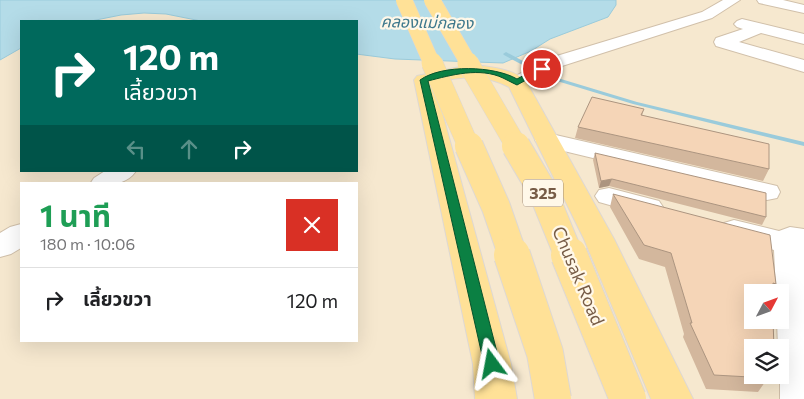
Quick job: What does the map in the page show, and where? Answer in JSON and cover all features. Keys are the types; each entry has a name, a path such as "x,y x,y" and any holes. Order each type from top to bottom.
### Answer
{"main road":[{"name":"325","path":"404,0 496,207 545,353 553,399"},
{"name":"Chusak Road","path":"432,0 542,190 628,399"},
{"path":"496,399 492,364 424,80 454,71 484,71 523,79 542,129 575,189 656,360 672,399"}],"street":[{"path":"523,79 556,62 707,15 733,0"},
{"path":"764,0 804,9"},
{"path":"707,15 804,39"},
{"path":"761,28 722,42 804,66"},
{"path":"542,129 716,163"},
{"path":"542,129 766,192"},
{"path":"106,182 121,172"},
{"path":"609,196 675,214"},
{"path":"713,224 796,241 801,399"},
{"path":"0,247 20,235"}],"shaded area":[{"path":"0,0 804,0 804,399 0,399"}],"water":[{"name":"คลองแม่กลอง","path":"0,0 616,0 616,5 608,17 550,39 531,51 503,63 395,59 358,54 358,20 196,20 166,14 144,13 96,20 20,20 20,49 0,60"}],"building":[{"path":"592,97 644,109 641,115 769,144 769,169 578,127"},
{"path":"595,153 766,193 766,217 612,179 601,181"},
{"path":"613,194 770,235 776,284 744,284 744,329 773,329 774,339 744,339 744,377 714,375 690,323 692,323 671,253 644,245"}],"waterway":[{"path":"506,54 549,77 635,103 804,144"}],"route":[{"path":"492,364 424,80 454,71 484,71 505,75 517,83 542,69"}]}
